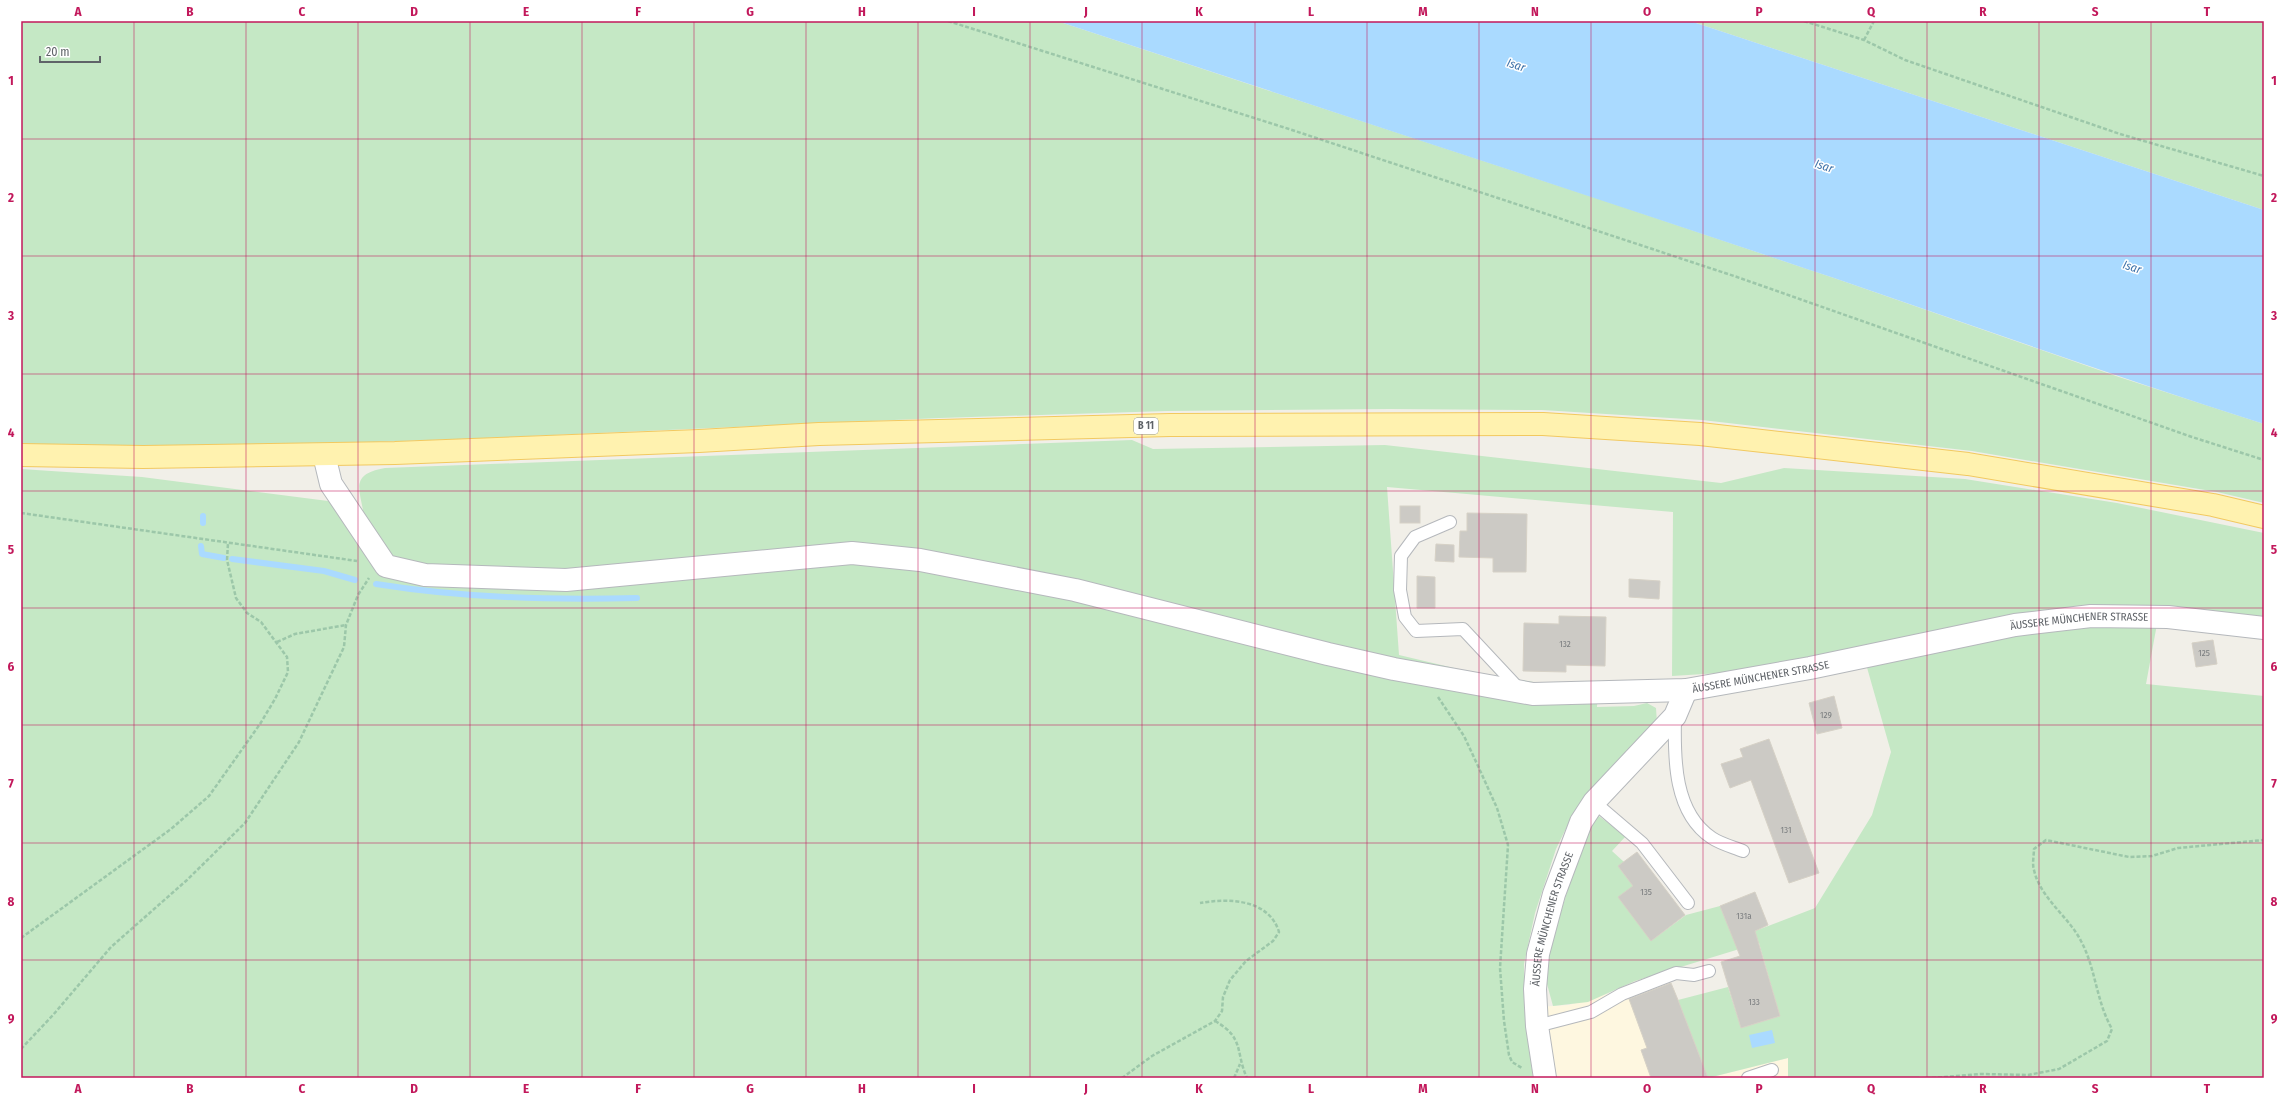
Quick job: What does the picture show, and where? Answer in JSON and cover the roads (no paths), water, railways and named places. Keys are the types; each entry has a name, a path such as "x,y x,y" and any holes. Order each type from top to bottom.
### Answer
{"main road":[{"name":"B 11","path":"21,455 143,457 324,455 486,451 819,434 1170,426 1543,424 1700,434 1968,464 2213,505 2264,517"}],"street":[{"path":"324,455 331,484 386,566 425,575 566,580 852,553 920,560 1075,590 1328,654 1533,694 1686,690"},
{"name":"ÄUSSERE MÜNCHENER STRASSE","path":"1544,1074 1537,1026 1536,982 1538,954 1544,926 1554,894 1581,822 1594,802 1675,716 1686,690 1810,668 2015,625 2084,617 2168,617 2264,628"}],"lane":[{"path":"1450,522 1415,537 1401,556 1400,590 1405,616 1416,631 1463,629 1521,691"},
{"path":"1675,716 1674,749 1681,792 1689,814 1701,829 1714,839 1744,851"},
{"path":"1594,802 1642,843 1688,903"},
{"path":"1537,1026 1591,1012 1622,994 1676,973 1694,975 1709,971"},
{"path":"1748,1078 1772,1070"}],"water":[{"name":"Isar","path":"1057,21 1690,21 2264,210 2264,424 2102,371 1737,245"},
{"path":"1772,1030 1775,1043 1752,1048 1749,1035"}],"waterway":[{"path":"203,516 203,523"},
{"path":"201,546 202,554 224,558"},
{"path":"232,559 324,571 355,580"},
{"path":"376,584 409,589 506,597 571,599 637,598"}]}
